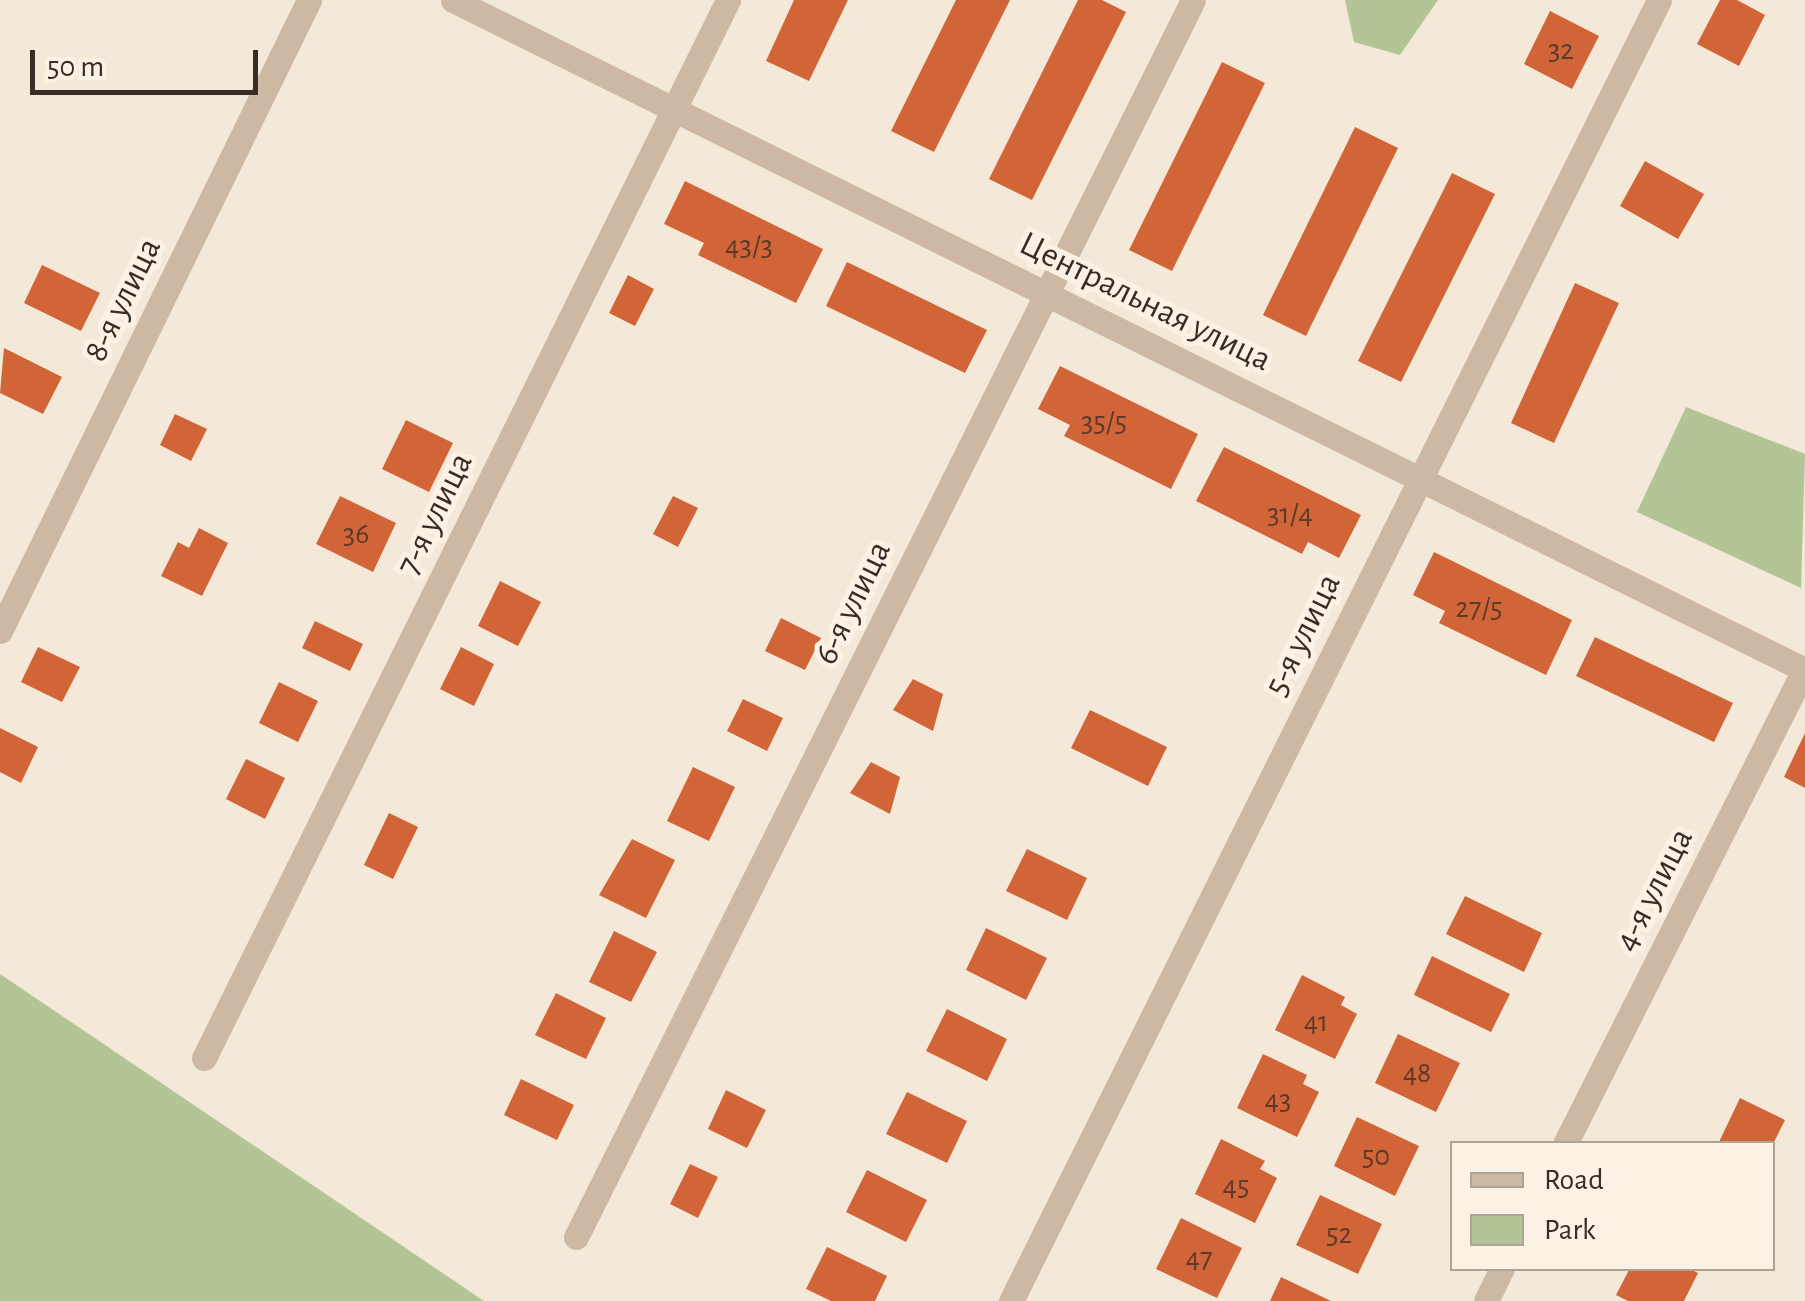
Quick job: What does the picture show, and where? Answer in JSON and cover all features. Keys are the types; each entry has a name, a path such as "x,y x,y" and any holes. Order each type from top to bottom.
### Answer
{"street":[{"name":"8-я улица","path":"0,631 310,0"},
{"name":"Центральная улица","path":"453,0 1422,476 1805,669"},
{"name":"7-я улица","path":"204,1058 728,0"},
{"name":"6-я улица","path":"576,1237 1193,0"},
{"name":"5-я улица","path":"1010,1301 1659,0"},
{"name":"4-я улица","path":"1567,1141 1805,669"},
{"path":"1486,1301 1501,1271"}],"green space":[{"path":"1345,0 1438,0 1400,55 1354,42"},
{"path":"1686,407 1805,454 1801,588 1637,512"},
{"path":"0,974 484,1301 0,1301"}],"building":[{"path":"794,0 848,0 809,81 766,61"},
{"path":"956,0 1010,0 934,152 891,131"},
{"path":"1078,0 1102,0 1126,12 1032,200 989,179"},
{"path":"1720,0 1737,0 1765,15 1739,66 1697,44"},
{"path":"1550,11 1599,36 1572,89 1524,64"},
{"path":"1222,62 1265,83 1172,271 1129,250"},
{"path":"1355,127 1398,148 1306,336 1263,315"},
{"path":"1645,161 1704,194 1678,239 1620,206"},
{"path":"1452,173 1495,194 1401,382 1358,361"},
{"path":"685,181 823,249 796,303 698,255 704,243 664,224"},
{"path":"847,262 987,330 965,373 826,306"},
{"path":"42,265 100,293 81,331 24,303"},
{"path":"628,275 654,289 635,326 609,313"},
{"path":"1575,283 1619,303 1554,443 1511,423"},
{"path":"4,348 62,377 43,414 0,393"},
{"path":"1060,366 1198,434 1171,489 1064,436 1070,425 1038,409"},
{"path":"175,414 207,429 191,461 160,445"},
{"path":"406,420 453,443 429,492 382,469"},
{"path":"1224,447 1361,515 1339,558 1308,542 1302,554 1196,501"},
{"path":"340,496 396,523 373,572 316,544"},
{"path":"673,496 698,508 678,547 653,534"},
{"path":"199,528 228,543 202,596 161,576 178,542 189,548"},
{"path":"1434,552 1572,620 1546,675 1439,623 1445,611 1413,595"},
{"path":"500,581 541,602 518,646 478,626"},
{"path":"781,618 821,638 805,670 765,651"},
{"path":"315,621 363,644 350,671 302,648"},
{"path":"1595,637 1733,703 1714,742 1576,676"},
{"path":"38,647 80,667 62,702 21,682"},
{"path":"461,647 494,664 474,706 440,689"},
{"path":"913,679 943,694 933,731 893,710"},
{"path":"279,682 318,701 298,742 259,723"},
{"path":"743,699 783,718 767,751 727,731"},
{"path":"1090,710 1167,747 1148,786 1071,748"},
{"path":"0,728 38,747 21,783 0,772"},
{"path":"1805,733 1805,788 1784,777"},
{"path":"246,759 285,778 265,819 226,799"},
{"path":"871,762 900,777 890,814 850,793"},
{"path":"693,767 735,787 709,841 667,821"},
{"path":"389,813 418,827 393,879 364,865"},
{"path":"632,839 675,860 646,918 599,895"},
{"path":"1027,849 1087,878 1067,920 1006,891"},
{"path":"1465,896 1542,933 1524,972 1446,934"},
{"path":"986,928 1047,958 1026,1000 966,970"},
{"path":"614,931 657,952 631,1002 589,982"},
{"path":"1432,956 1510,994 1491,1032 1414,995"},
{"path":"1302,975 1345,997 1341,1005 1357,1014 1335,1059 1275,1030"},
{"path":"556,993 606,1018 586,1059 535,1035"},
{"path":"947,1009 1007,1039 987,1081 926,1051"},
{"path":"1398,1034 1460,1063 1436,1112 1375,1083"},
{"path":"1263,1054 1307,1075 1303,1084 1319,1092 1297,1137 1237,1108"},
{"path":"521,1079 574,1105 557,1140 504,1115"},
{"path":"726,1090 766,1110 747,1148 708,1129"},
{"path":"907,1092 967,1121 947,1163 886,1134"},
{"path":"1740,1098 1785,1120 1774,1141 1719,1141"},
{"path":"1357,1117 1419,1146 1395,1196 1334,1166"},
{"path":"1221,1139 1265,1161 1260,1169 1277,1178 1255,1223 1195,1194"},
{"path":"690,1164 718,1177 698,1218 670,1204"},
{"path":"867,1170 927,1200 906,1242 846,1212"},
{"path":"1320,1195 1382,1224 1358,1274 1296,1245"},
{"path":"1181,1218 1242,1248 1217,1298 1156,1269"},
{"path":"827,1247 887,1276 875,1301 831,1301 806,1289"},
{"path":"1628,1271 1698,1273 1684,1301 1628,1301 1616,1295"},
{"path":"1281,1277 1331,1301 1270,1301"}]}
